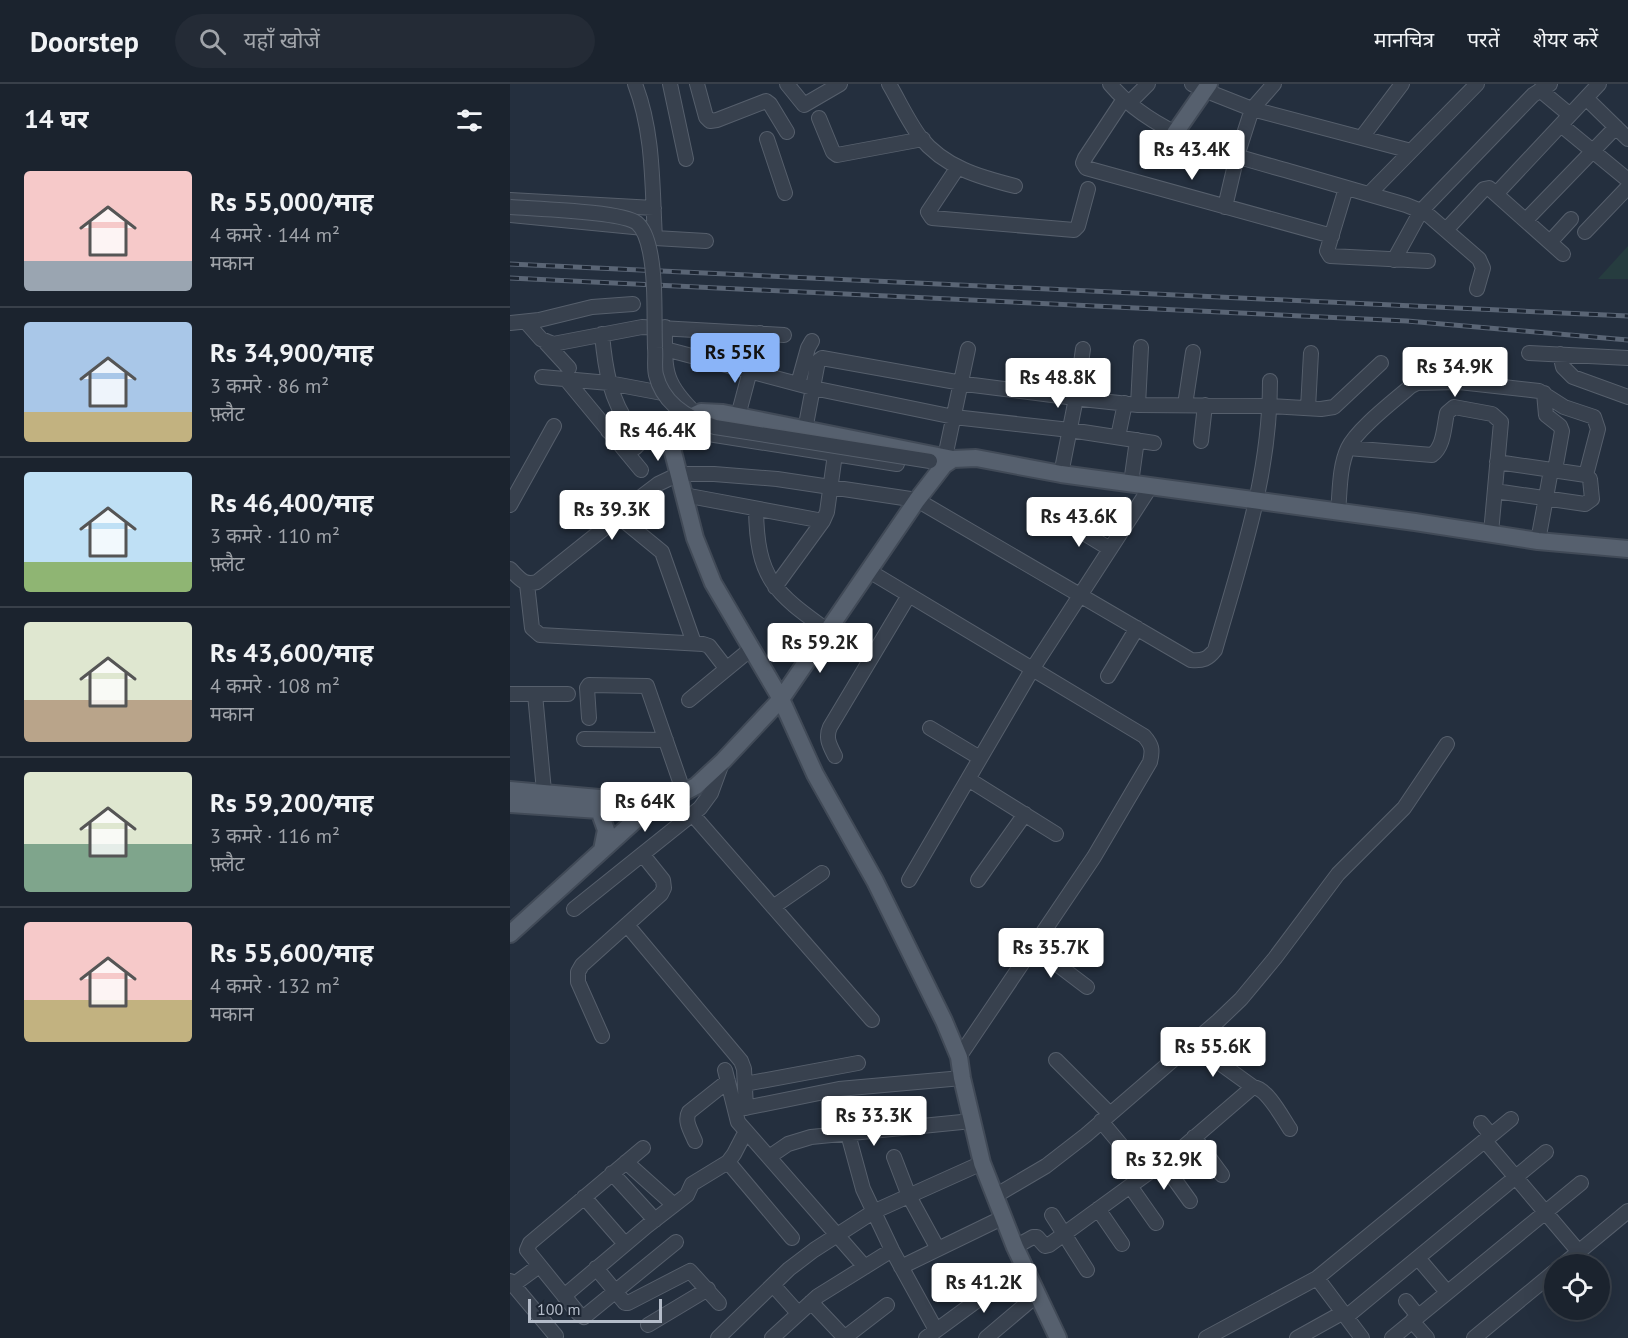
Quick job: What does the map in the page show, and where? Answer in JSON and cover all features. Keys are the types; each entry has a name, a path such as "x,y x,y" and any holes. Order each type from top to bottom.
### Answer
{"main road":[{"path":"1175,133 1202,86"},
{"path":"1058,1338 1037,1296 982,1163 959,1057 944,1021 874,881 815,774 781,699 713,583 695,538 673,452 674,436 679,426 701,412 738,416 943,460 976,459 1061,474 1538,541 1628,549"},
{"path":"510,804 545,799 599,798 624,804 652,805 670,800 696,786 723,761 781,699 943,460"},
{"path":"510,790 599,810 624,804"},
{"path":"510,934 652,805"},
{"path":"599,810 606,830 602,850"}],"street":[{"path":"635,84 648,131 656,238 706,241"},
{"path":"670,84 686,159"},
{"path":"697,84 706,117 710,121 766,101 787,132"},
{"path":"786,84 804,105 840,84"},
{"path":"889,84 928,146 958,167 985,178 1015,186"},
{"path":"1110,84 1151,120 1175,133 1237,156 1421,211 1479,259 1482,265 1477,289"},
{"path":"1148,84 1127,101 1084,158 1084,166 1332,236"},
{"path":"1226,207 1237,156 1252,109 1274,84"},
{"path":"1362,137 1402,84"},
{"path":"1522,84 1541,89 1593,151 1628,180"},
{"path":"1497,193 1599,84"},
{"path":"1369,194 1473,85"},
{"path":"1202,86 1252,109 1411,151"},
{"path":"1394,260 1421,211 1541,89"},
{"path":"1586,98 1628,139"},
{"path":"819,118 833,152 837,155 923,139"},
{"path":"1527,220 1616,127"},
{"path":"767,139 785,193"},
{"path":"958,167 928,212 932,219 1074,230 1078,226 1088,189"},
{"path":"1585,232 1628,187"},
{"path":"1346,188 1327,251 1330,256 1428,261"},
{"path":"1446,230 1484,189 1489,188 1563,254"},
{"path":"510,200 654,208"},
{"path":"510,207 622,217 637,223 648,238 652,262 656,375 665,395 676,408 699,422 715,427 943,460 968,349"},
{"path":"510,215 655,229"},
{"path":"1550,242 1571,219"},
{"path":"510,323 526,322 592,307 633,304"},
{"path":"526,322 546,343 608,431 641,470"},
{"path":"546,343 553,344 642,327 784,335"},
{"path":"665,327 667,379 678,396 696,414"},
{"path":"738,416 760,333"},
{"path":"602,334 609,383 622,417 631,428"},
{"path":"798,384 807,348 812,341"},
{"path":"1118,437 1132,404 1141,347"},
{"path":"665,349 813,388 954,417 1070,430 1154,443"},
{"path":"1061,474 1083,349"},
{"path":"1185,405 1193,352"},
{"path":"1308,408 1311,352"},
{"path":"1529,353 1628,358"},
{"path":"1560,354 1563,367 1573,377 1628,396"},
{"path":"805,430 818,361 822,358 962,383 1132,404 1329,409 1334,407 1381,363"},
{"path":"542,377 567,373 678,396"},
{"path":"629,506 658,484 679,474 777,479 918,500 1191,660 1201,661 1209,658 1215,650 1257,501 1268,436 1270,381"},
{"path":"1338,512 1342,474 1348,448 1362,430 1417,383 1459,382 1544,393 1564,407 1594,417 1598,429 1586,475"},
{"path":"1538,541 1563,431 1546,415 1544,393"},
{"path":"1201,441 1205,405"},
{"path":"1348,448 1432,455 1441,445 1447,413 1454,407 1498,417 1501,422 1491,533"},
{"path":"608,431 657,425 679,426 897,464"},
{"path":"635,448 657,425"},
{"path":"510,505 554,426"},
{"path":"1131,483 1137,440"},
{"path":"775,587 824,521 835,454"},
{"path":"1495,491 1588,503 1592,499 1590,479 1586,475 1497,462"},
{"path":"909,880 1033,668 1151,486"},
{"path":"684,495 824,521"},
{"path":"756,509 759,549 763,566 775,587 796,608 828,631"},
{"path":"527,584 537,582 617,518 623,520 662,552 694,643"},
{"path":"1064,521 1110,549"},
{"path":"510,569 527,584 532,628 540,635 694,643 709,646 726,668"},
{"path":"869,571 1144,736 1151,744 1153,752 1150,762 1094,857 959,1057"},
{"path":"835,756 828,742 827,733 909,595"},
{"path":"1108,676 1137,628"},
{"path":"688,700 752,648"},
{"path":"589,718 587,688 589,685 644,684 650,689 684,793"},
{"path":"510,694 568,694"},
{"path":"534,694 545,799"},
{"path":"930,728 980,758"},
{"path":"584,739 666,740"},
{"path":"995,1196 1046,1166 1105,1118 1241,999 1338,874 1399,814 1447,744"},
{"path":"574,909 693,815 711,793 723,761"},
{"path":"968,779 1056,834"},
{"path":"978,880 1025,814"},
{"path":"693,815 872,1020"},
{"path":"602,1036 578,982 578,972 582,964 661,894 664,888 663,880 643,855"},
{"path":"773,907 822,873"},
{"path":"627,925 741,1061 745,1084 738,1122 865,1267"},
{"path":"1033,946 1087,987"},
{"path":"1192,1043 1253,1087 1265,1092 1290,1129"},
{"path":"1056,1060 1105,1118 1131,1157"},
{"path":"745,1084 858,1063"},
{"path":"695,1141 686,1117 726,1075 740,1109"},
{"path":"740,1109 839,1089 962,1078"},
{"path":"1016,1247 1033,1237 1049,1245 1162,1162 1253,1087"},
{"path":"1206,1338 1317,1278 1511,1119"},
{"path":"769,1157 788,1143 797,1140 972,1120"},
{"path":"1481,1123 1488,1138 1516,1178 1579,1252"},
{"path":"564,1296 687,1194 693,1184 728,1162 735,1154 746,1131"},
{"path":"848,1134 863,1189 931,1334 1024,1266"},
{"path":"1194,1137 1222,1175"},
{"path":"643,1148 528,1246 528,1252 578,1313 584,1317 676,1242"},
{"path":"1297,1338 1344,1315 1418,1258 1546,1152"},
{"path":"894,1157 909,1196 938,1249"},
{"path":"626,1162 674,1205"},
{"path":"728,1162 792,1238"},
{"path":"1162,1162 1190,1201"},
{"path":"718,1338 798,1263 873,1212 982,1163"},
{"path":"612,1173 655,1220"},
{"path":"1392,1338 1544,1211 1581,1183"},
{"path":"1130,1186 1156,1223"},
{"path":"584,1197 625,1244"},
{"path":"1098,1209 1122,1244"},
{"path":"1576,1254 1628,1211"},
{"path":"1052,1215 1087,1269"},
{"path":"901,1267 1004,1217"},
{"path":"772,1338 811,1302 892,1250"},
{"path":"1418,1258 1447,1292"},
{"path":"539,1266 511,1283 556,1336"},
{"path":"596,1268 622,1302 628,1303 690,1270 719,1303"},
{"path":"1317,1278 1362,1338"},
{"path":"1474,1338 1544,1280"},
{"path":"773,1285 798,1313"},
{"path":"648,1325 708,1289"},
{"path":"986,1338 1037,1296"},
{"path":"1406,1301 1427,1338"},
{"path":"811,1302 844,1338 887,1305"}],"green space":[{"path":"1628,246 1628,279 1598,279"}],"railway":[{"path":"510,264 1628,316"},
{"path":"510,278 1407,321 1628,340"}]}
